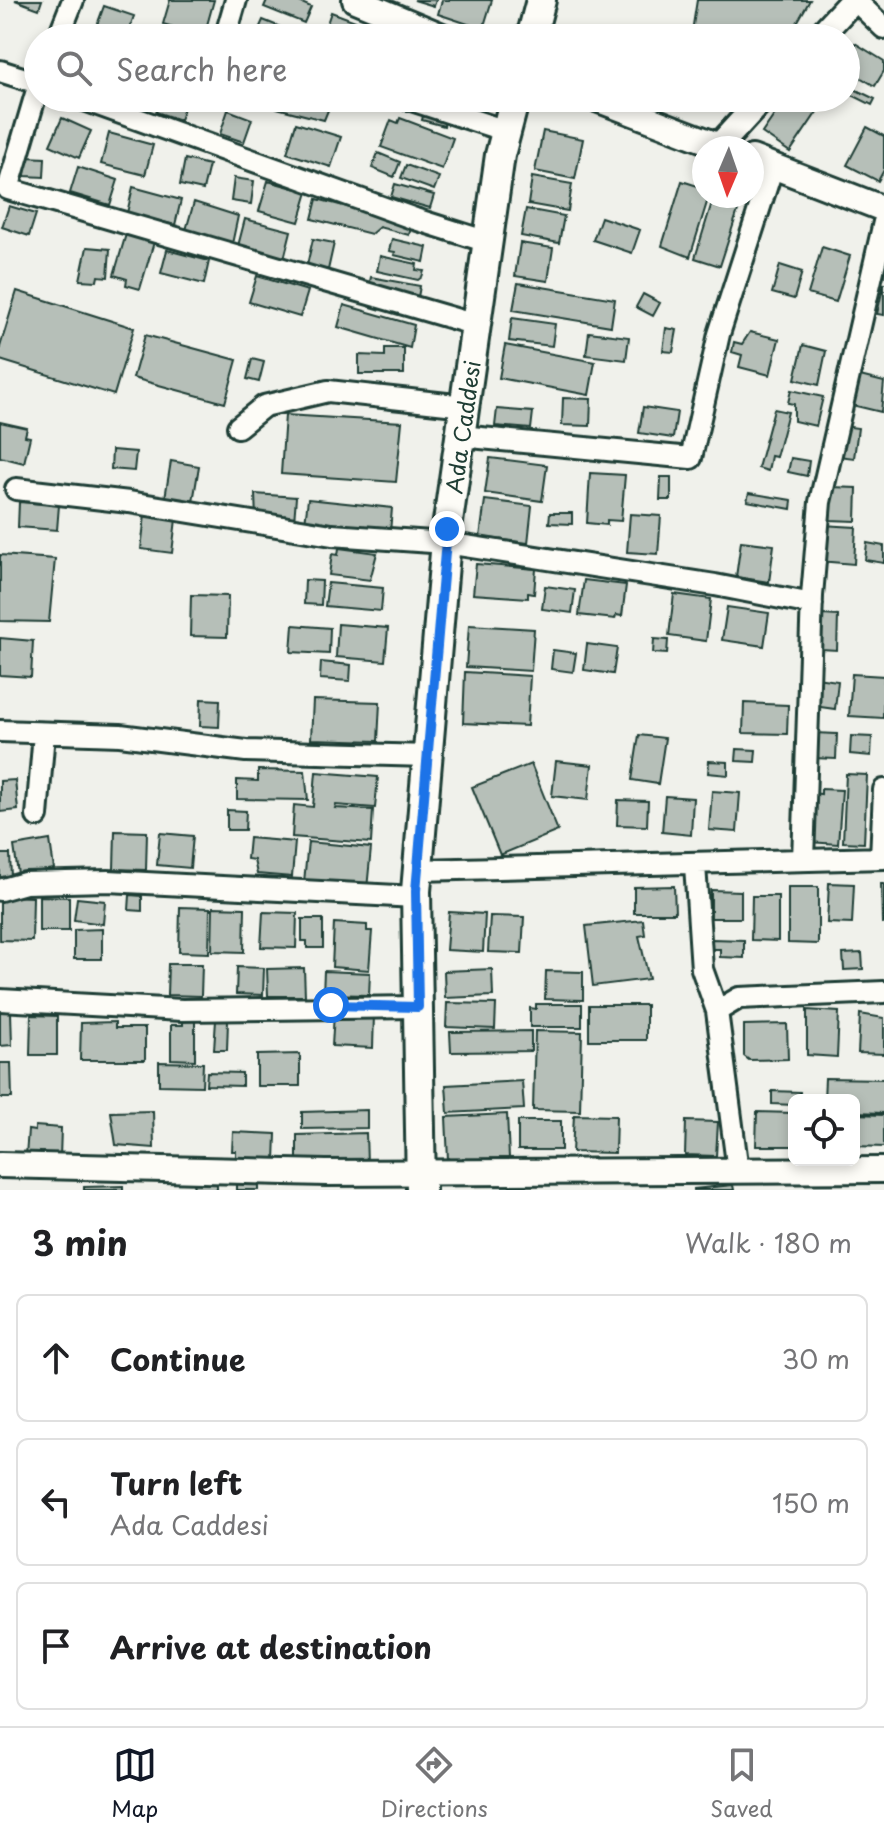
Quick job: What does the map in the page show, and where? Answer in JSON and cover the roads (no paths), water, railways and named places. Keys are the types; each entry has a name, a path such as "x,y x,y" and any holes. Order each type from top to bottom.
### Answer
{"main road":[{"path":"535,24 541,0"},
{"name":"Ada Caddesi","path":"421,1181 417,884 446,543 488,242 511,112"}],"street":[{"path":"64,24 73,0"},
{"path":"229,24 236,0"},
{"path":"355,0 413,24"},
{"path":"831,24 854,0 884,28"},
{"path":"0,71 24,80"},
{"path":"30,112 8,189 476,325"},
{"path":"118,112 415,219 488,242"},
{"path":"448,112 506,131"},
{"path":"631,112 693,136"},
{"path":"731,136 751,112"},
{"path":"764,163 884,209"},
{"path":"460,436 691,458 750,208"},
{"path":"803,860 812,604 820,502 884,222"},
{"path":"238,427 264,406 328,391 465,406"},
{"path":"16,489 129,502 332,535 446,543 715,585 812,604"},
{"path":"0,731 120,735 246,751 428,756"},
{"path":"37,816 44,733"},
{"path":"0,890 25,883 108,881 417,884 695,865 882,858 884,790"},
{"path":"695,865 702,969 717,1011 752,1177"},
{"path":"717,1011 739,998 884,992"},
{"path":"0,1000 182,1010 418,1007"},
{"path":"0,1165 421,1181 658,1181 884,1170"}]}
